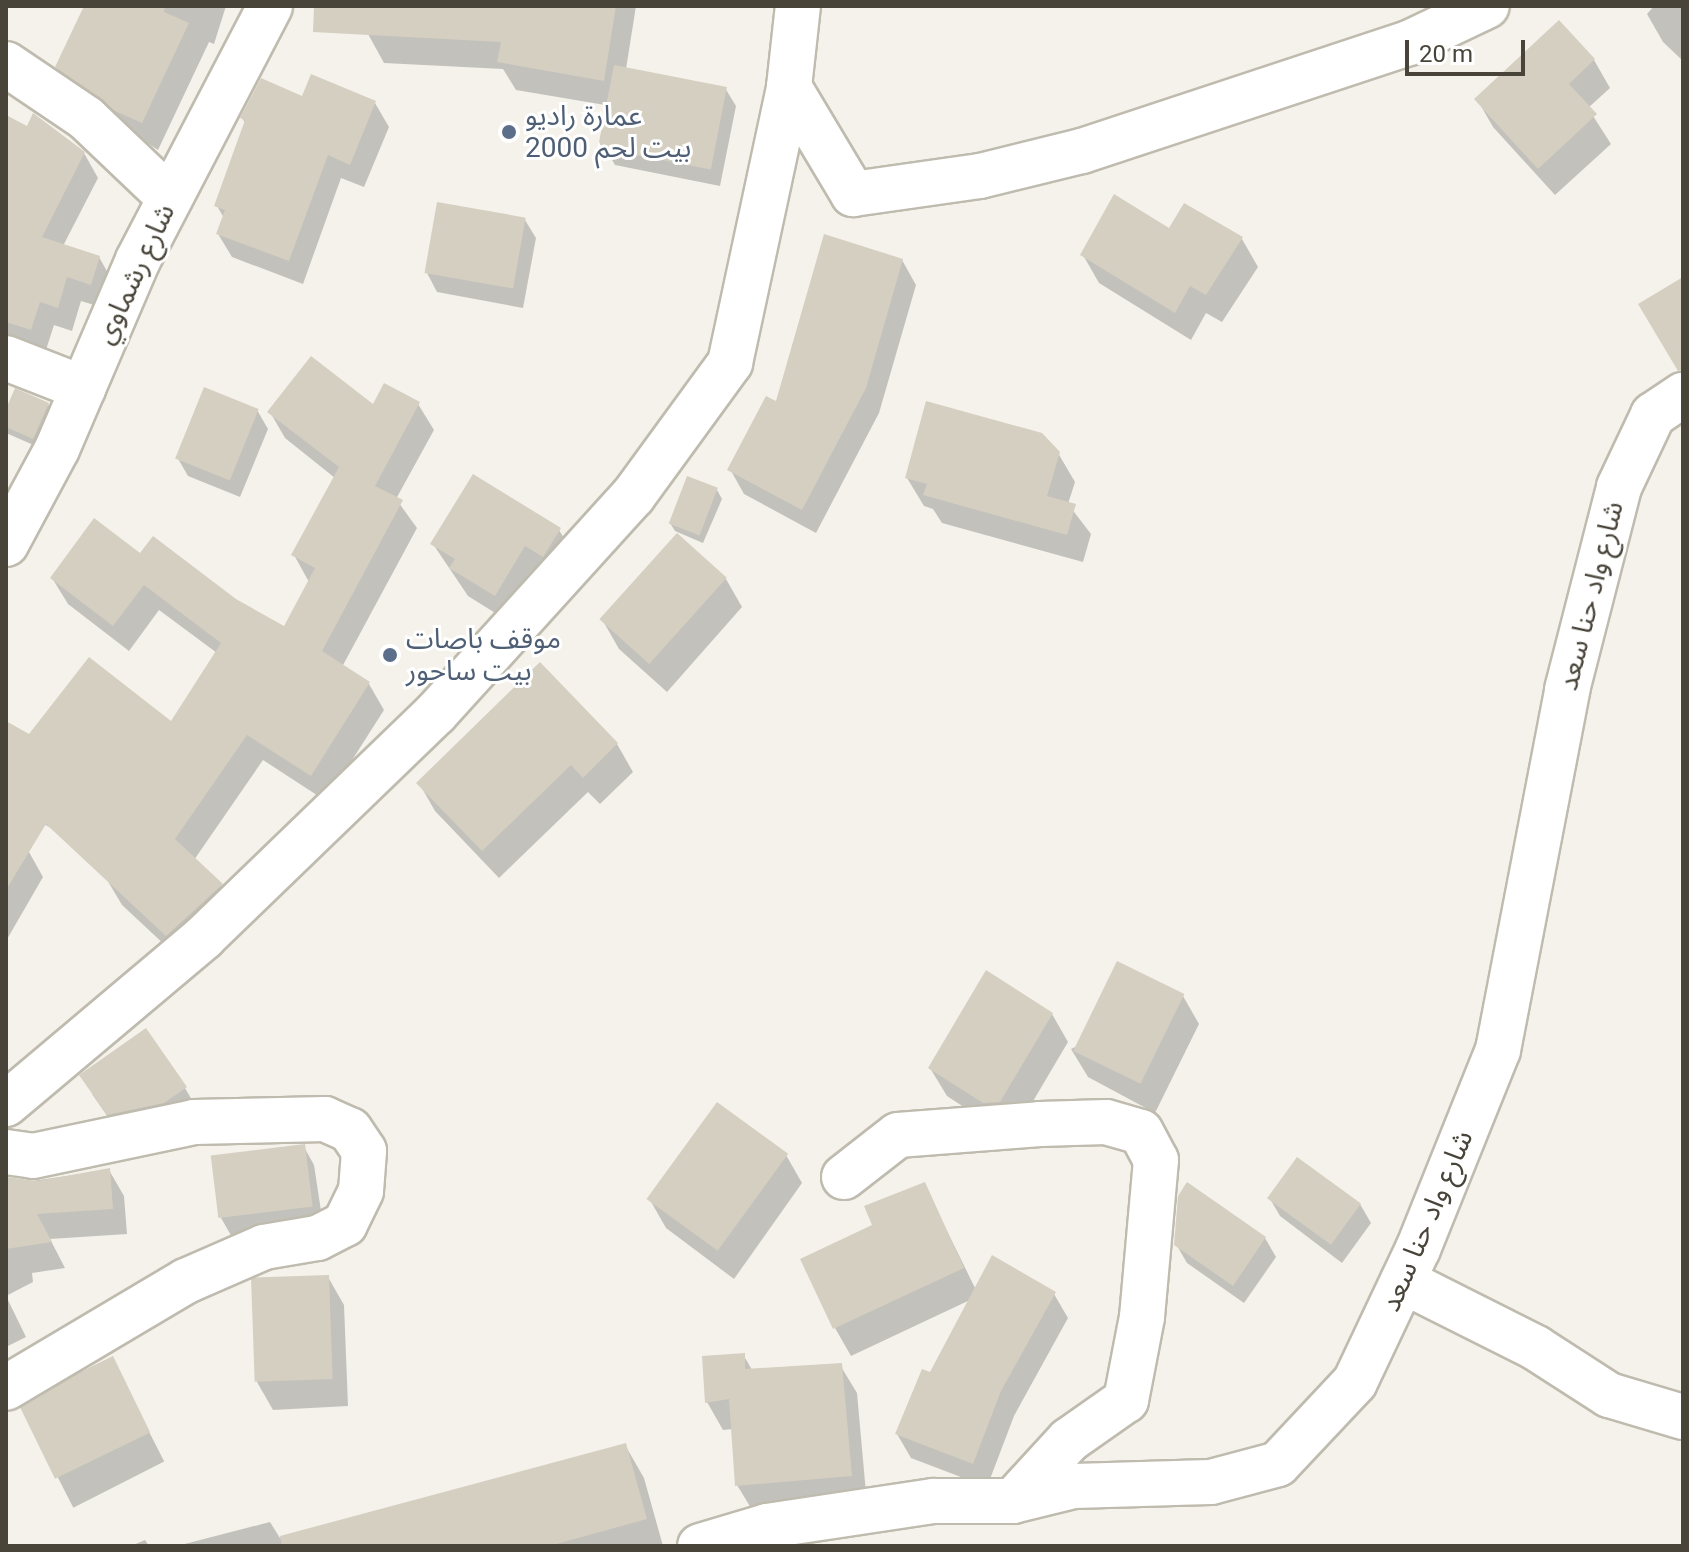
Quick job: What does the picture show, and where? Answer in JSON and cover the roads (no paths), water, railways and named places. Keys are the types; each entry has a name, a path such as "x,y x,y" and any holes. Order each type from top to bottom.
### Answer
{"street":[{"name":"شارع رشماوي","path":"6,544 83,388 170,198 270,6"},
{"path":"6,1104 204,937 403,745 633,496 730,363 789,87 798,6"},
{"path":"789,87 853,194 980,176 1082,151 1409,43 1487,6"},
{"path":"6,64 86,118 170,198"},
{"path":"6,358 83,388"},
{"name":"شارع واد حنا سعد","path":"700,1546 767,1526 933,1501 1013,1501 1074,1486 1211,1482 1278,1464 1355,1382 1403,1281 1498,1050 1567,690 1619,487 1653,415 1683,395"},
{"path":"6,1152 33,1156 194,1122 325,1119 350,1130 364,1151 361,1191 345,1224 317,1238 264,1247 186,1281 6,1388"},
{"path":"844,1177 898,1135 1106,1122 1141,1132 1149,1146 1156,1160 1142,1317 1126,1400 1069,1440 1013,1501"},
{"path":"1403,1281 1536,1348 1609,1395 1683,1417"}],"place":[{"name":"عمارة راديو بيت لحم 2000","path":"509,132"},
{"name":"موقف باصات بيت ساحور","path":"390,655"}]}
